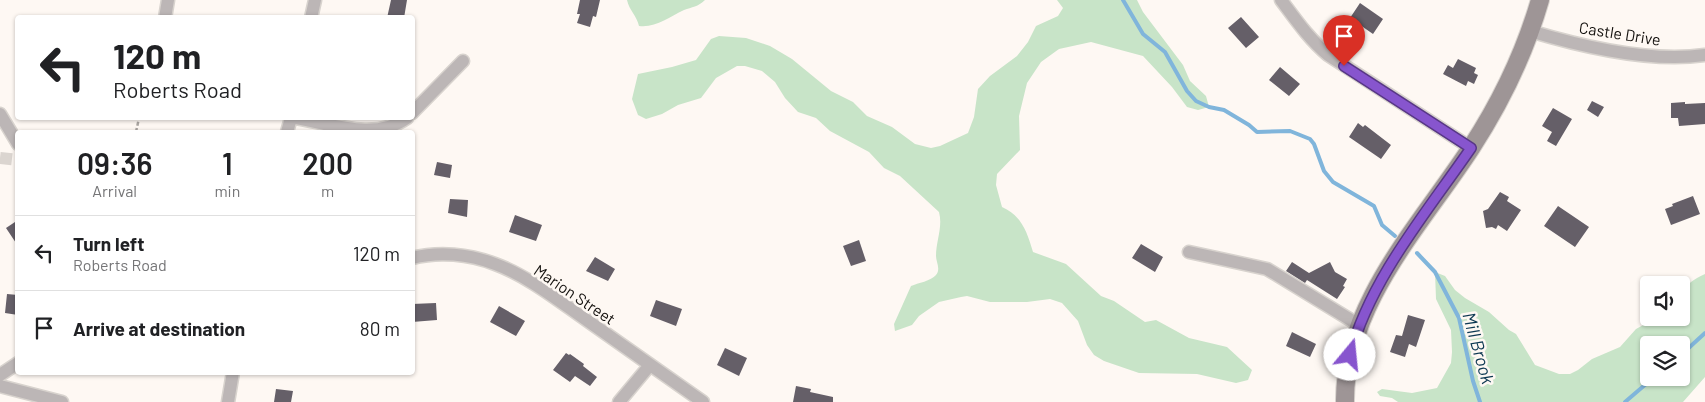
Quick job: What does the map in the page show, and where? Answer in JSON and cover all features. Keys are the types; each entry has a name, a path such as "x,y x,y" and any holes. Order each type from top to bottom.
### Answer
{"main road":[{"path":"1345,402 1346,372 1354,339 1379,284 1471,148 1504,91 1530,31 1540,0"}],"street":[{"path":"166,15 168,0"},
{"path":"312,15 315,0"},
{"path":"1281,0 1301,28 1328,55 1471,148"},
{"name":"Castle Drive","path":"1530,31 1634,54 1677,57 1705,56"},
{"path":"415,110 463,61"},
{"path":"0,114 15,139"},
{"path":"308,120 366,130 387,128 404,120"},
{"path":"1189,252 1267,270 1360,325"},
{"name":"Marion Street","path":"415,257 434,254 454,255 496,264 556,299 703,402"},
{"path":"0,374 15,365"},
{"path":"619,402 650,365"},
{"path":"228,402 232,375"},
{"path":"0,386 62,402"}],"green space":[{"path":"627,0 705,0 662,21 651,25 639,26"},
{"path":"1057,0 1137,0 1143,12 1183,65 1190,81 1206,96 1209,107 1198,110 1187,107 1172,87 1143,56 1091,42 1059,49 1041,62 1027,83 1019,116 1020,150 997,174 996,185 1002,207 1014,215 1023,225 1033,252 1066,264 1101,296 1114,301 1145,322 1156,320 1189,338 1227,347 1252,370 1248,380 1236,383 1197,374 1139,373 1104,361 1094,355 1087,345 1078,321 1062,303 1050,299 1027,302 990,302 967,296 961,297 939,302 919,316 912,325 895,331 894,324 911,286 931,279 937,273 936,250 940,223 939,212 900,176 884,168 869,152 830,131 816,118 798,112 785,98 775,82 762,71 745,66 737,66 716,78 701,98 678,105 662,114 646,119 638,115 632,99 638,74 696,60 711,39 719,36 746,38 770,46 792,59 831,91 853,102 867,116 892,127 915,144 931,148 940,146 968,133 974,117 978,89 990,76 1017,56 1028,42 1036,26 1058,16 1063,8"},
{"path":"1435,272 1445,276 1455,290 1489,312 1516,334 1535,365 1559,374 1570,374 1592,359 1620,347 1636,329 1641,326 1690,326 1690,283 1705,274 1705,377 1683,402 1398,402 1392,398 1380,396 1377,392 1382,389 1412,393 1437,388 1451,363 1451,330 1436,299"}],"building":[{"path":"391,0 407,0 404,15 388,15"},
{"path":"580,0 600,0 596,17 593,16 590,27 577,23 580,14 577,14"},
{"path":"1360,3 1383,19 1373,34 1350,18"},
{"path":"1241,17 1259,37 1246,48 1228,28"},
{"path":"1458,59 1476,68 1474,73 1478,75 1474,84 1468,81 1466,86 1443,74 1448,65 1453,68"},
{"path":"1280,67 1300,84 1289,96 1269,80"},
{"path":"1592,101 1604,107 1598,117 1587,110"},
{"path":"1685,102 1685,104 1705,103 1705,124 1679,126 1678,118 1671,118 1671,103"},
{"path":"1553,108 1572,119 1556,146 1547,141 1552,132 1542,126"},
{"path":"1358,123 1363,127 1365,125 1391,145 1381,159 1349,137"},
{"path":"437,162 452,165 450,178 434,175"},
{"path":"1500,192 1509,197 1507,201 1521,210 1507,231 1498,225 1496,229 1492,227 1486,228 1483,211 1488,209"},
{"path":"1693,196 1700,214 1671,225 1665,209 1673,206 1672,204"},
{"path":"450,199 468,200 467,217 448,213"},
{"path":"1558,206 1589,227 1575,247 1544,226"},
{"path":"515,215 542,225 536,241 509,232"},
{"path":"15,222 15,242 6,228"},
{"path":"859,240 866,261 851,266 843,246"},
{"path":"1141,244 1163,257 1155,272 1132,258"},
{"path":"595,257 615,269 608,281 586,271"},
{"path":"1292,262 1309,273 1330,262 1335,272 1347,279 1343,286 1345,287 1337,299 1307,280 1305,283 1286,271"},
{"path":"7,294 15,295 15,315 5,313"},
{"path":"656,300 682,309 676,326 650,316"},
{"path":"436,303 437,320 415,322 415,304"},
{"path":"499,306 525,321 516,336 490,322"},
{"path":"1408,315 1425,320 1416,347 1409,344 1405,357 1390,352 1396,335 1402,336"},
{"path":"1292,332 1316,344 1310,357 1286,346"},
{"path":"725,348 747,358 739,376 717,365"},
{"path":"566,353 584,364 583,366 597,377 590,386 575,376 570,382 553,370"},
{"path":"796,386 811,389 810,392 833,397 833,402 793,402"},
{"path":"276,389 293,391 291,402 274,402"}],"waterway":[{"name":"Mill Brook","path":"1123,0 1143,34 1165,52 1187,91 1196,101 1209,107 1224,110 1257,132 1290,131 1310,139 1314,144 1324,171 1333,182 1374,206 1382,225 1395,236"},
{"name":"Mill Brook","path":"1417,253 1435,272 1459,318 1473,381 1480,402"},
{"name":"Mill Brook","path":"1690,347 1705,333"},
{"name":"Mill Brook","path":"1625,402 1644,386"}],"tunnel":[{"path":"0,158 15,160"}],"route":[{"path":"1344,66 1471,148 1379,284 1354,339 1350,355"}]}
